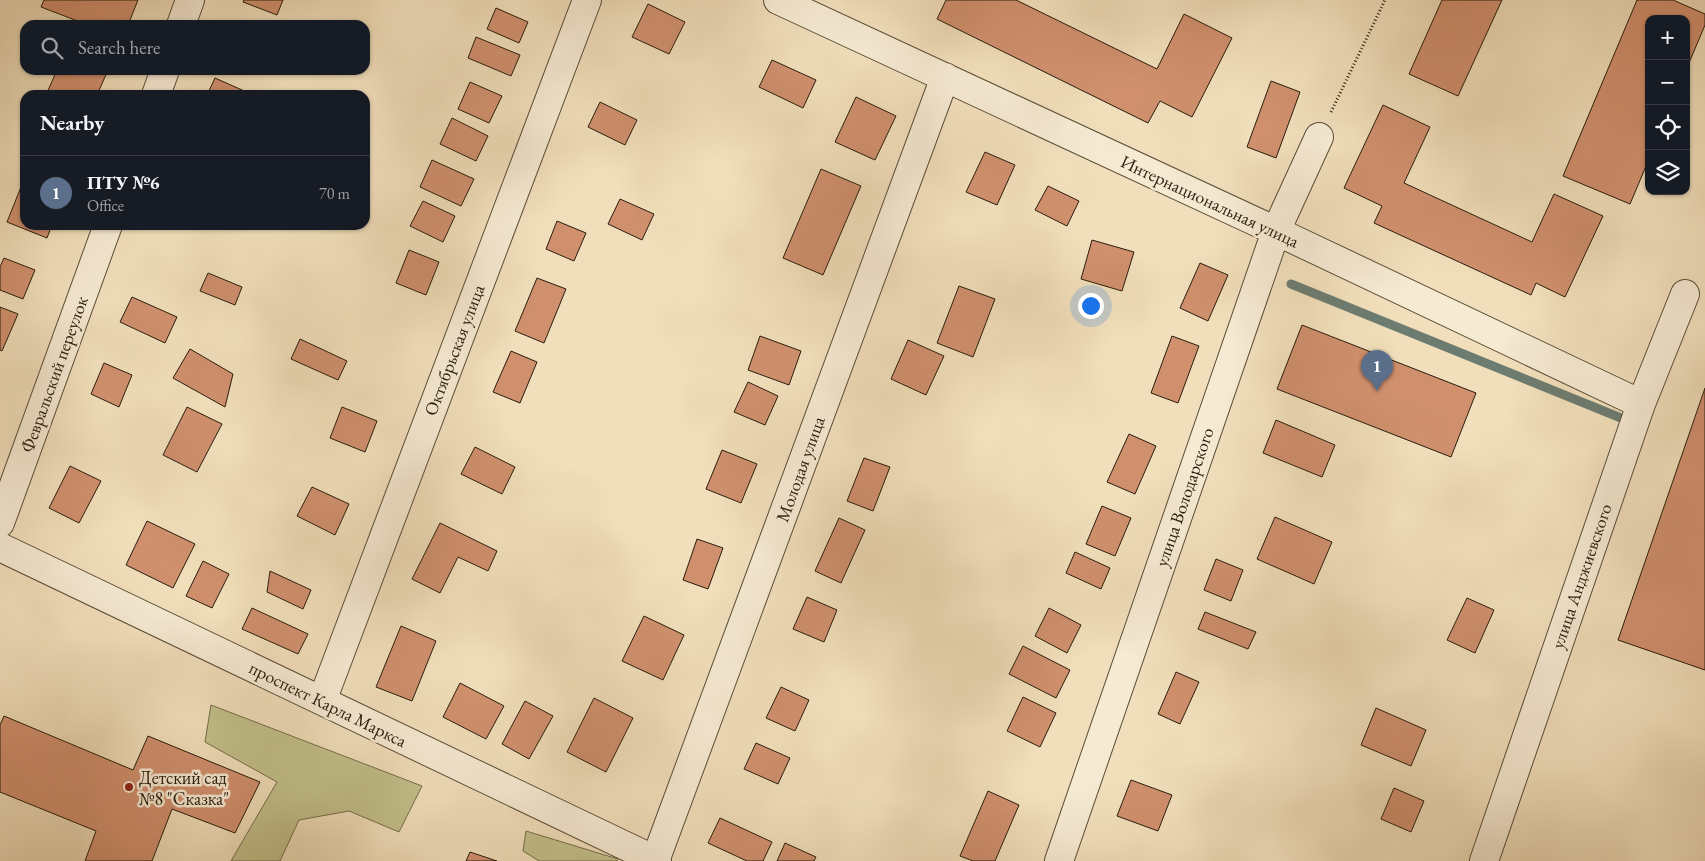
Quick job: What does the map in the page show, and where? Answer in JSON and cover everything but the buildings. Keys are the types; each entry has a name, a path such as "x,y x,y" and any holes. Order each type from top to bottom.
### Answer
{"street":[{"path":"183,20 190,0"},
{"name":"Октябрьская улица","path":"322,701 587,0"},
{"name":"Интернациональная улица","path":"778,0 830,11 945,77 1641,404"},
{"path":"158,90 163,75"},
{"name":"Молодая улица","path":"656,861 945,77"},
{"name":"улица Володарского","path":"1058,861 1276,231 1319,137"},
{"name":"Февральский переулок","path":"0,523 106,230"},
{"name":"улица Анджиевского","path":"1484,861 1641,404 1686,294"},
{"name":"проспект Карла Маркса","path":"0,547 656,861"}],"path":[{"path":"1319,137 1385,0"}],"shaded area":[{"path":"211,705 422,786 399,832 349,811 299,820 280,861 231,861 277,782 205,742"},
{"path":"526,831 618,859 617,861 539,861 523,851"}],"waterway":[{"path":"1291,284 1621,418"}],"place":[{"name":"ПТУ №6","path":"1377,391"},
{"name":"Детский сад №8 \"Сказка\"","path":"129,787"}]}
